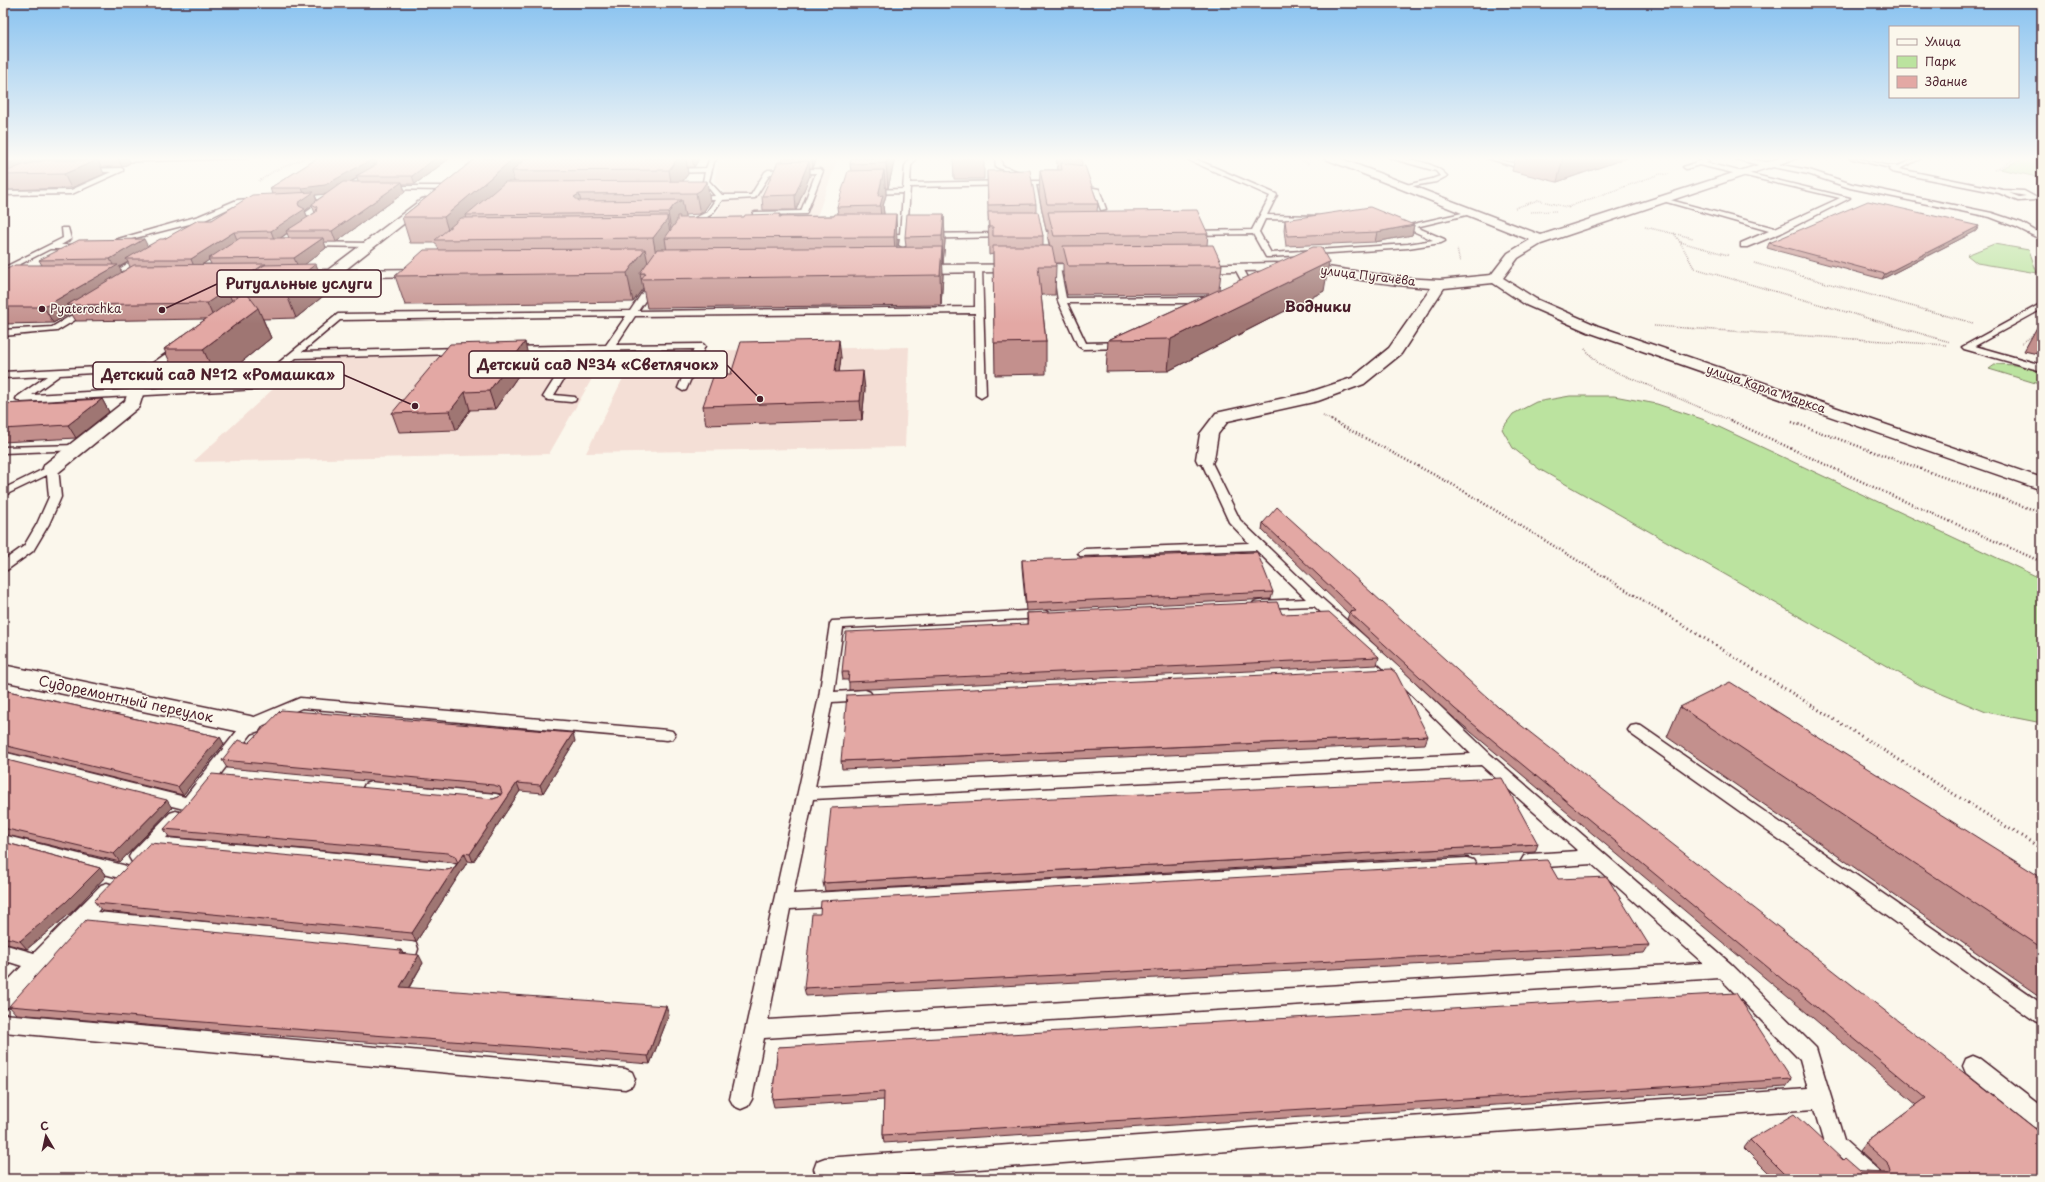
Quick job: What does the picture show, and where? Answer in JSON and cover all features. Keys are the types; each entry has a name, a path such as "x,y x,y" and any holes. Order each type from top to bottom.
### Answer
{"street":[{"path":"332,273 411,213"},
{"path":"1471,213 1542,240"},
{"path":"1496,279 1507,261 1522,249 1542,240 1619,213"},
{"name":"улица Пугачёва","path":"1174,268 1238,267 1272,261 1401,282 1440,284 1496,279"},
{"path":"901,270 1103,268"},
{"path":"283,276 332,273 431,271"},
{"path":"645,272 665,271"},
{"path":"98,275 144,275"},
{"path":"3,276 19,276"},
{"name":"улица Карла Маркса","path":"1496,279 1511,292 1527,301 1593,329 2042,484"},
{"path":"1205,459 1209,434 1222,417 1312,397 1358,381 1395,352 1440,284"},
{"path":"52,468 133,403 139,380 201,336"},
{"name":"Судоремонтный переулок","path":"3,673 250,725"}],"lane":[{"path":"98,246 202,218 212,213"},
{"path":"308,213 307,214 316,219 274,244 370,244"},
{"path":"680,230 710,213"},
{"path":"755,214 804,213"},
{"path":"902,252 905,213"},
{"path":"1039,213 1062,301 1083,346 1132,345"},
{"path":"1255,232 1264,213"},
{"path":"1408,227 1470,213"},
{"path":"1712,213 1778,231"},
{"path":"1744,245 1815,213"},
{"path":"1983,213 2019,225 2042,238"},
{"path":"1263,216 1315,218"},
{"path":"684,218 700,218"},
{"path":"1255,232 1272,261 1408,246 1441,240 1387,218"},
{"path":"3,271 48,247 67,239 65,230"},
{"path":"1184,233 1255,232"},
{"path":"872,237 1074,234"},
{"path":"48,247 132,246"},
{"path":"114,275 151,253"},
{"path":"1236,297 1251,290 1238,267"},
{"path":"978,269 980,395"},
{"path":"609,348 632,314 665,271"},
{"path":"1062,301 1222,302 1208,310"},
{"path":"3,333 54,329 97,302"},
{"path":"1967,347 2042,306"},
{"path":"58,372 18,401 257,386 338,317 978,310"},
{"path":"499,351 700,346 683,388"},
{"path":"1967,347 2042,368"},
{"path":"571,399 548,397 578,349"},
{"path":"293,355 467,351"},
{"path":"3,375 156,367"},
{"path":"3,450 78,448"},
{"path":"1205,459 1236,522 1259,546 1318,602 1394,670 1485,758 1724,970 1809,1055 1835,1146 1871,1179"},
{"path":"3,493 52,468 56,497 43,524 29,548 3,567"},
{"path":"1084,553 1259,546"},
{"path":"1247,605 1318,602"},
{"path":"741,1099 826,697 837,624 1057,614"},
{"path":"1370,671 1394,670"},
{"path":"826,697 881,695"},
{"path":"3,1000 37,962 188,804 219,775 250,725 300,703 667,735"},
{"path":"1636,730 2042,1015"},
{"path":"3,758 188,804"},
{"path":"806,793 1485,758"},
{"path":"354,787 496,800"},
{"path":"3,841 124,872"},
{"path":"151,843 451,870"},
{"path":"1511,862 1598,857"},
{"path":"783,902 1480,864"},
{"path":"80,918 409,949"},
{"path":"3,952 37,962"},
{"path":"755,1030 1724,970"},
{"path":"3,1023 625,1079"},
{"path":"1973,1066 2042,1120"},
{"path":"825,1169 1821,1098"}],"path":[{"path":"1674,233 1694,268 1967,347"},
{"path":"1680,242 1733,257"},
{"path":"1748,261 1998,330"},
{"path":"1652,326 1967,347"},
{"path":"2033,336 2038,337"},
{"path":"1584,349 1592,351"},
{"path":"1600,365 1694,404 1895,497 2042,562"},
{"path":"1292,401 1358,434 1457,487 1657,609 2042,849"},
{"path":"1787,421 2042,513"}],"shaded area":[{"path":"716,213 818,213 814,225 708,227"},
{"path":"909,347 905,447 586,453 636,352"},
{"path":"606,354 549,454 193,462 306,359"}],"green space":[{"path":"1994,244 2029,250 2037,273 1977,263 1967,255"},
{"path":"1996,364 2015,365 2042,372 2042,385 1989,369"},
{"path":"1570,396 1614,396 1657,404 1702,419 2042,579 2042,723 1986,712 1920,685 1539,469 1513,448 1502,429 1513,414 1536,402"}],"building":[{"path":"223,213 299,213 271,231 234,232 191,259 126,259 160,239 164,239 198,220 212,220"},
{"path":"314,213 357,213 332,231 286,231"},
{"path":"407,213 449,213 444,217 402,217"},
{"path":"468,213 652,213 466,215"},
{"path":"988,213 1038,213 1043,236 993,236 993,227 989,227"},
{"path":"1048,213 1198,213 1208,234 1054,236"},
{"path":"1330,213 1385,213 1414,225 1377,232 1287,236 1285,220"},
{"path":"1839,213 1922,213 1979,226 1885,274 1769,243"},
{"path":"780,214 779,217 834,216 835,214 896,214 894,237 665,238 677,221 677,216 680,216 679,218 744,217 745,215"},
{"path":"907,214 944,214 942,236 905,237"},
{"path":"667,216 667,220 653,238 435,240 461,218"},
{"path":"240,238 323,238 294,258 208,259"},
{"path":"144,239 110,259 39,260 79,240"},
{"path":"1213,245 1222,265 1068,266 1063,246"},
{"path":"993,246 1052,246 1056,266 1038,266 1046,342 994,343"},
{"path":"942,247 940,275 641,279 646,273 640,273 657,249"},
{"path":"1313,247 1321,247 1329,262 1171,339 1108,340"},
{"path":"645,249 627,273 395,276 424,250"},
{"path":"266,264 207,303 67,305 134,265"},
{"path":"316,264 284,288 227,289 263,265"},
{"path":"15,265 118,265 44,307 3,307 3,271"},
{"path":"245,291 258,308 203,349 164,349"},
{"path":"839,340 835,372 863,371 860,401 703,406 714,374 731,374 741,342"},
{"path":"525,342 489,391 465,392 450,411 392,413 450,344"},
{"path":"102,399 68,425 3,429 3,404"},
{"path":"1277,507 1499,708 2042,1134 2042,1179 1789,1179 1750,1140 1794,1114 1843,1160 1845,1158 1861,1172 1889,1173 1890,1171 1887,1162 1865,1143 1926,1098 1455,709 1349,612 1356,611 1263,523"},
{"path":"1257,552 1273,592 1026,603 1022,560"},
{"path":"1277,602 1282,614 1329,612 1379,657 848,682 849,672 842,672 846,632 1028,624 1027,613"},
{"path":"1391,669 1396,673 1428,736 841,761 847,695"},
{"path":"1730,682 2042,878 2042,948 1680,707"},
{"path":"3,690 220,737 178,787 3,745"},
{"path":"281,710 573,733 540,785 517,783 470,854 464,853 458,863 455,856 448,853 164,829 212,774 493,799 499,797 502,793 500,787 493,785 222,760 238,740 249,743"},
{"path":"3,759 167,800 114,854 3,828"},
{"path":"1502,778 1538,844 823,883 831,808"},
{"path":"3,842 100,868 66,902 20,941 3,937"},
{"path":"150,843 447,870 454,868 412,933 96,903 94,901"},
{"path":"1547,860 1558,879 1607,877 1649,945 804,988 812,914 820,914 821,901"},
{"path":"86,920 401,950 399,953 419,955 400,987 666,1006 648,1056 9,1006"},
{"path":"1736,993 1792,1079 883,1135 884,1092 772,1099 778,1047"}],"place":[{"name":"Pyaterochka","path":"42,309"},
{"name":"Ритуальные услуги","path":"162,310"},
{"name":"Детский сад №34 «Светлячок»","path":"760,399"},
{"name":"Детский сад №12 «Ромашка»","path":"415,406"}],"district":[{"name":"Водники","path":"1318,307"}]}
